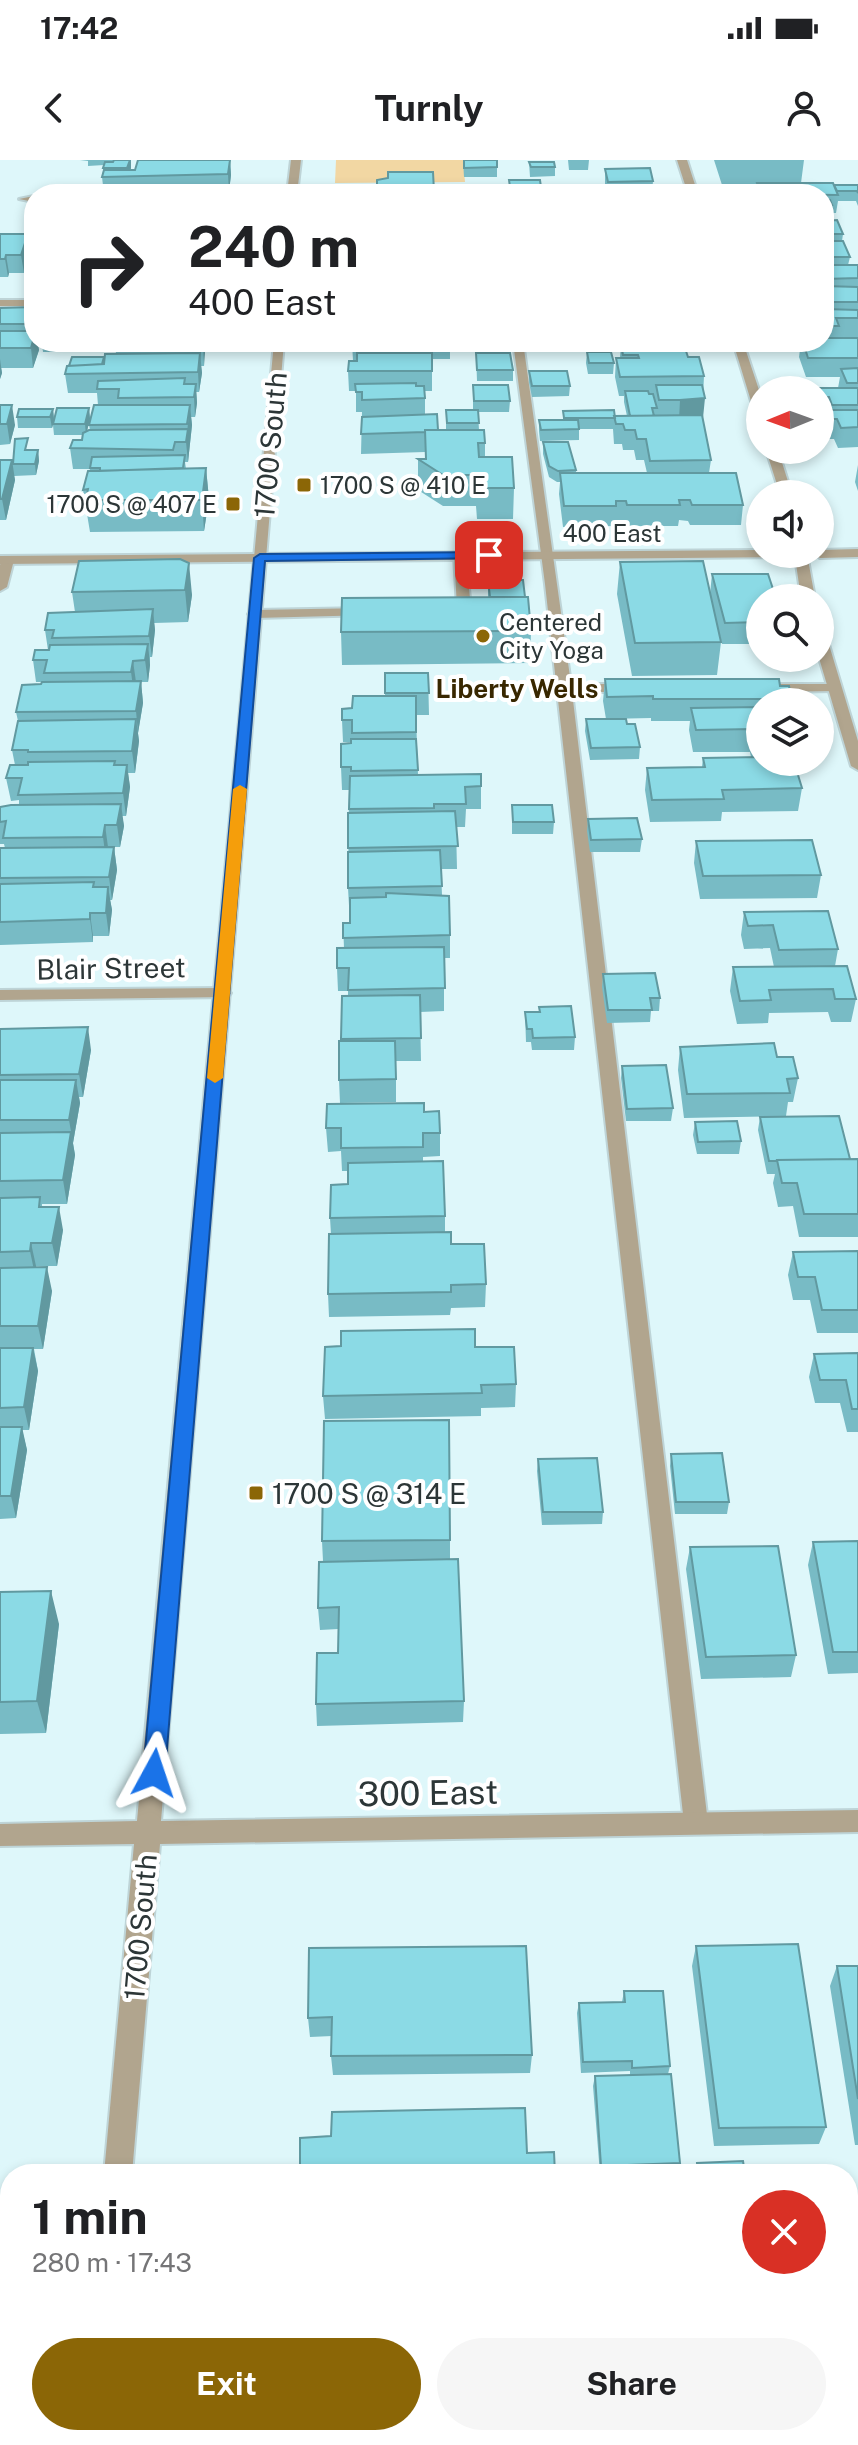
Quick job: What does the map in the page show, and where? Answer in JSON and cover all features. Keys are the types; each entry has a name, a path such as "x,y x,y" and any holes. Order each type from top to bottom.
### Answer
{"street":[{"path":"293,184 296,160"},
{"path":"682,160 689,184"},
{"path":"0,303 24,303"},
{"name":"1700 South","path":"119,2164 278,352"},
{"path":"519,352 565,688 696,1823"},
{"path":"741,352 749,376"},
{"path":"834,554 858,553"},
{"name":"400 East","path":"4,560 746,554"},
{"path":"433,611 464,610 460,555"},
{"path":"0,587 4,560"},
{"path":"255,614 386,612"},
{"path":"830,672 858,766"},
{"path":"565,688 645,688"},
{"path":"741,688 746,688"},
{"name":"Blair Street","path":"0,995 222,993"},
{"name":"300 East","path":"0,1835 858,1821"}],"shaded area":[{"path":"336,160 463,160 465,182 335,183"}],"building":[{"path":"130,160 127,168 103,168 105,162"},
{"path":"138,160 230,160 228,174 102,177 104,170 135,170"},
{"path":"464,160 497,160 497,167 464,168"},
{"path":"529,162 554,162 555,167 531,167"},
{"path":"650,168 653,181 608,182 605,169"},
{"path":"388,172 433,172 434,184 377,184 377,180 388,178"},
{"path":"509,180 540,180 541,184 510,184"},
{"path":"757,183 833,184 757,184"},
{"path":"834,185 858,185 858,193 837,191"},
{"path":"834,220 837,220 843,234 834,234"},
{"path":"0,234 24,234 21,255 6,255 5,259 0,259"},
{"path":"834,241 843,241 850,257 834,257"},
{"path":"834,265 858,265 858,278 834,279"},
{"path":"834,286 858,287 858,302 834,302"},
{"path":"24,307 24,324 0,324 0,308"},
{"path":"834,309 858,310 858,318 836,318 839,326 834,326"},
{"path":"0,331 24,331 24,348 0,348"},
{"path":"834,338 858,338 858,358 808,358 806,352 834,352"},
{"path":"587,352 611,352 614,363 589,363"},
{"path":"622,352 686,352 688,357 699,357 704,376 620,377 616,358 639,358 638,355 623,355"},
{"path":"200,353 198,372 65,374 67,366 104,364 105,354"},
{"path":"357,353 432,353 432,371 348,371 349,361 357,361"},
{"path":"476,353 510,353 513,370 477,370"},
{"path":"72,357 104,357 102,364 69,366"},
{"path":"858,368 858,383 847,383 841,369"},
{"path":"529,371 567,371 570,386 532,386"},
{"path":"185,378 184,384 196,384 194,397 118,398 119,389 97,389 98,381"},
{"path":"416,383 416,386 424,386 425,398 362,400 362,392 356,392 355,384"},
{"path":"473,385 508,385 510,401 474,401"},
{"path":"656,385 702,385 705,398 659,400"},
{"path":"834,388 858,388 858,405 834,405"},
{"path":"625,391 648,391 653,394 657,408 652,408 654,416 630,416"},
{"path":"0,405 12,405 7,424 0,424"},
{"path":"94,405 190,405 187,424 89,425"},
{"path":"57,408 89,408 85,424 53,424"},
{"path":"19,409 53,409 50,417 17,417"},
{"path":"446,410 478,410 479,423 447,423"},
{"path":"614,410 615,418 564,418 563,411"},
{"path":"834,410 858,410 858,427 841,428 834,419"},
{"path":"437,414 438,430 361,434 362,417"},
{"path":"702,415 711,460 650,461 646,439 637,439 635,430 625,430 623,424 616,424 614,416"},
{"path":"539,420 578,420 579,429 541,430"},
{"path":"188,429 186,442 175,442 173,450 70,448 73,440 82,440 83,433 89,430"},
{"path":"425,430 484,430 485,443 478,443 479,457 512,457 514,488 477,488 477,475 443,475 418,459 426,459"},
{"path":"28,438 25,450 38,450 35,464 13,464 15,439"},
{"path":"543,442 568,442 576,470 558,471 549,466"},
{"path":"185,455 183,468 100,471 100,468 90,468 92,457"},
{"path":"0,460 12,460 2,499 0,499"},
{"path":"206,468 202,500 86,500 88,489 83,490 88,471"},
{"path":"560,473 736,473 743,505 692,505 690,500 679,500 680,505 627,505 626,501 616,501 616,506 564,506"},
{"path":"180,559 189,563 185,590 72,592 79,561"},
{"path":"703,561 721,642 635,643 620,562"},
{"path":"712,574 768,574 771,584 746,584 746,622 725,623"},
{"path":"488,580 523,580 525,597 490,597"},
{"path":"528,597 531,631 341,632 342,598"},
{"path":"153,609 149,636 52,638 54,630 45,630 48,613"},
{"path":"148,644 145,660 133,661 131,672 44,673 47,660 33,660 35,650 49,650 50,645"},
{"path":"385,673 428,673 429,693 385,693"},
{"path":"605,679 779,679 780,686 789,688 746,688 746,699 607,697"},
{"path":"141,681 136,711 16,712 22,685"},
{"path":"353,696 416,696 416,732 352,733 352,720 342,720 342,709 352,708"},
{"path":"746,707 746,729 696,730 691,708"},
{"path":"136,719 132,751 12,750 18,721"},
{"path":"586,719 626,719 627,724 635,724 640,747 591,748"},
{"path":"351,739 416,739 418,770 351,771 351,767 341,767 341,744 351,743"},
{"path":"746,757 746,776 798,776 802,788 722,790 724,799 652,800 647,768 705,767 703,758"},
{"path":"115,761 114,765 127,765 123,793 18,795 22,778 6,778 10,765 28,765 28,762"},
{"path":"481,774 481,786 465,787 466,804 434,804 434,808 349,809 350,776"},
{"path":"121,804 117,825 105,825 103,837 3,838 6,821 0,822 0,807"},
{"path":"512,805 552,805 554,822 513,822"},
{"path":"455,811 458,846 348,848 348,813"},
{"path":"637,818 642,839 591,840 588,819"},
{"path":"812,840 821,875 703,876 696,841"},
{"path":"114,847 109,877 0,878 0,848"},
{"path":"440,850 442,886 348,888 348,852"},
{"path":"94,882 93,887 108,887 106,913 90,913 90,919 0,922 0,884"},
{"path":"386,893 449,896 450,935 343,938 343,923 350,923 350,898 386,897"},
{"path":"828,911 838,949 779,950 773,925 748,926 744,912"},
{"path":"444,947 445,988 348,990 349,968 337,968 337,948"},
{"path":"847,966 856,999 835,999 833,989 769,990 771,1000 740,1001 733,967"},
{"path":"655,973 660,998 650,998 652,1010 608,1010 603,974"},
{"path":"420,995 421,1038 341,1039 342,996"},
{"path":"571,1006 575,1037 533,1038 532,1029 527,1029 525,1012 540,1012 539,1007"},
{"path":"88,1027 79,1074 0,1075 0,1029"},
{"path":"339,1041 395,1041 396,1079 339,1080"},
{"path":"774,1043 777,1057 793,1057 798,1078 787,1079 790,1093 687,1094 680,1047"},
{"path":"666,1065 673,1108 627,1109 622,1066"},
{"path":"0,1080 76,1080 69,1120 0,1120"},
{"path":"424,1103 424,1112 439,1111 440,1133 423,1133 423,1147 341,1148 341,1128 326,1128 327,1104"},
{"path":"839,1116 850,1159 769,1161 760,1117"},
{"path":"737,1121 741,1141 698,1142 695,1122"},
{"path":"71,1132 63,1180 0,1181 0,1133"},
{"path":"858,1159 858,1214 804,1214 797,1183 782,1183 777,1160"},
{"path":"443,1161 445,1216 330,1218 331,1185 348,1184 348,1163"},
{"path":"40,1197 39,1207 59,1207 52,1243 31,1243 30,1251 0,1252 0,1198"},
{"path":"451,1232 451,1244 484,1244 486,1284 451,1285 451,1292 328,1294 329,1234"},
{"path":"858,1251 858,1310 822,1310 815,1277 798,1277 793,1252"},
{"path":"47,1267 38,1326 0,1326 0,1268"},
{"path":"475,1329 475,1347 514,1347 516,1384 481,1385 482,1393 323,1396 325,1347 341,1346 341,1331"},
{"path":"0,1348 33,1348 24,1407 0,1408"},
{"path":"858,1353 858,1409 852,1409 846,1380 820,1380 814,1354"},
{"path":"449,1420 450,1540 322,1541 324,1421"},
{"path":"0,1427 22,1427 11,1496 0,1496"},
{"path":"722,1453 729,1502 676,1502 671,1454"},
{"path":"597,1458 603,1512 543,1512 538,1459"},
{"path":"858,1541 858,1652 833,1652 813,1542"},
{"path":"778,1546 796,1655 706,1657 690,1547"},
{"path":"458,1559 464,1701 316,1704 317,1653 338,1653 339,1607 318,1608 319,1562"},
{"path":"51,1591 37,1701 0,1702 0,1592"},
{"path":"798,1944 826,2127 719,2128 696,1946"},
{"path":"526,1946 532,2055 331,2056 332,2017 308,2018 309,1948"},
{"path":"837,1966 858,1966 858,2099"},
{"path":"624,1991 663,1991 670,2066 632,2068 632,2061 583,2062 579,2003 625,2002"},
{"path":"671,2074 680,2163 601,2164 595,2076"},
{"path":"525,2108 527,2153 554,2152 555,2164 300,2164 300,2138 331,2136 332,2112"},
{"path":"743,2161 743,2164 697,2164"}],"slow traffic":[{"path":"215,1078 240,789"}],"place":[{"name":"1700 S @ 410 E","path":"304,485"},
{"name":"1700 S @ 407 E","path":"233,504"},
{"name":"Centered City Yoga","path":"483,636"},
{"name":"1700 S @ 314 E","path":"256,1493"}],"district":[{"name":"Liberty Wells","path":"517,688"}],"route":[{"path":"154,1773 260,558 489,555"}]}
